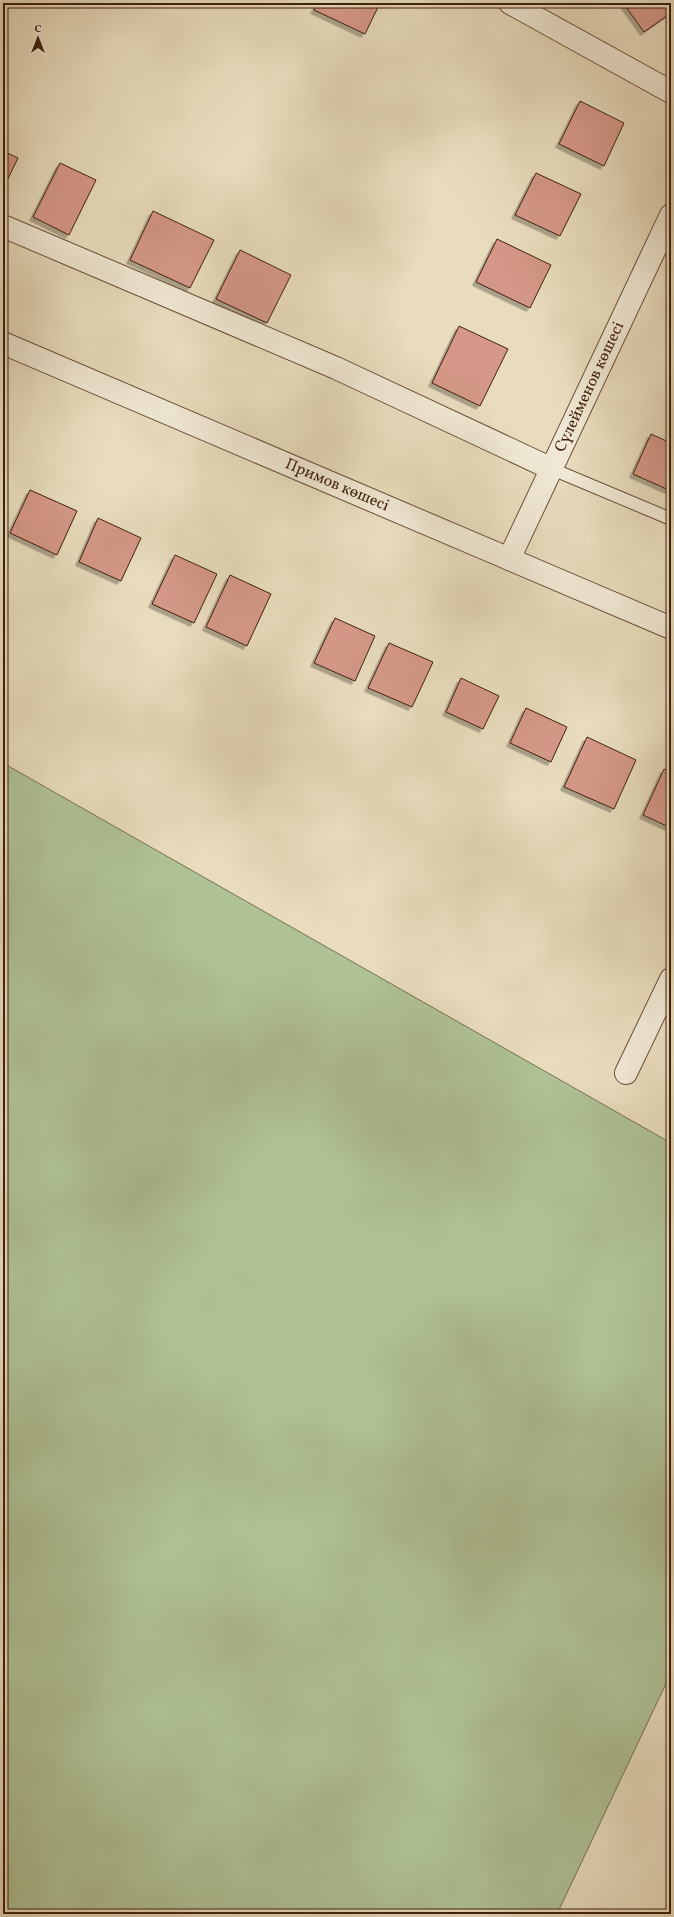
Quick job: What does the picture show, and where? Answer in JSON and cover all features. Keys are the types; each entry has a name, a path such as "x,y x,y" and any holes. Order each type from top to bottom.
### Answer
{"street":[{"path":"510,3 671,92"},
{"name":"Сүлейменов көшесі","path":"509,559 671,215"},
{"path":"3,226 336,368 552,469"},
{"name":"Примов көшесі","path":"3,344 671,628"},
{"path":"626,1074 671,979"}],"lane":[{"path":"552,469 671,519"}],"green space":[{"path":"3,763 671,1143 671,1673 557,1914 3,1914"}],"building":[{"path":"318,3 380,3 365,34 314,10"},
{"path":"623,3 671,3 671,13 644,32"},
{"path":"580,101 624,123 604,166 559,144"},
{"path":"3,151 18,158 3,189"},
{"path":"60,163 96,180 69,235 33,217"},
{"path":"536,173 581,194 560,236 515,215"},
{"path":"153,211 214,240 190,288 130,260"},
{"path":"497,239 551,265 530,308 476,282"},
{"path":"240,250 291,275 267,323 216,299"},
{"path":"459,326 508,349 480,406 432,383"},
{"path":"651,434 671,443 671,491 633,474"},
{"path":"30,490 77,511 57,555 10,533"},
{"path":"98,518 141,538 121,581 79,562"},
{"path":"175,555 217,574 194,623 152,604"},
{"path":"230,575 271,594 247,646 206,627"},
{"path":"335,618 375,636 355,681 314,663"},
{"path":"389,643 433,662 412,707 368,688"},
{"path":"461,678 499,696 483,729 446,712"},
{"path":"526,708 567,727 551,762 510,743"},
{"path":"587,737 636,760 614,809 564,787"},
{"path":"664,769 671,772 671,828 643,815"}]}
